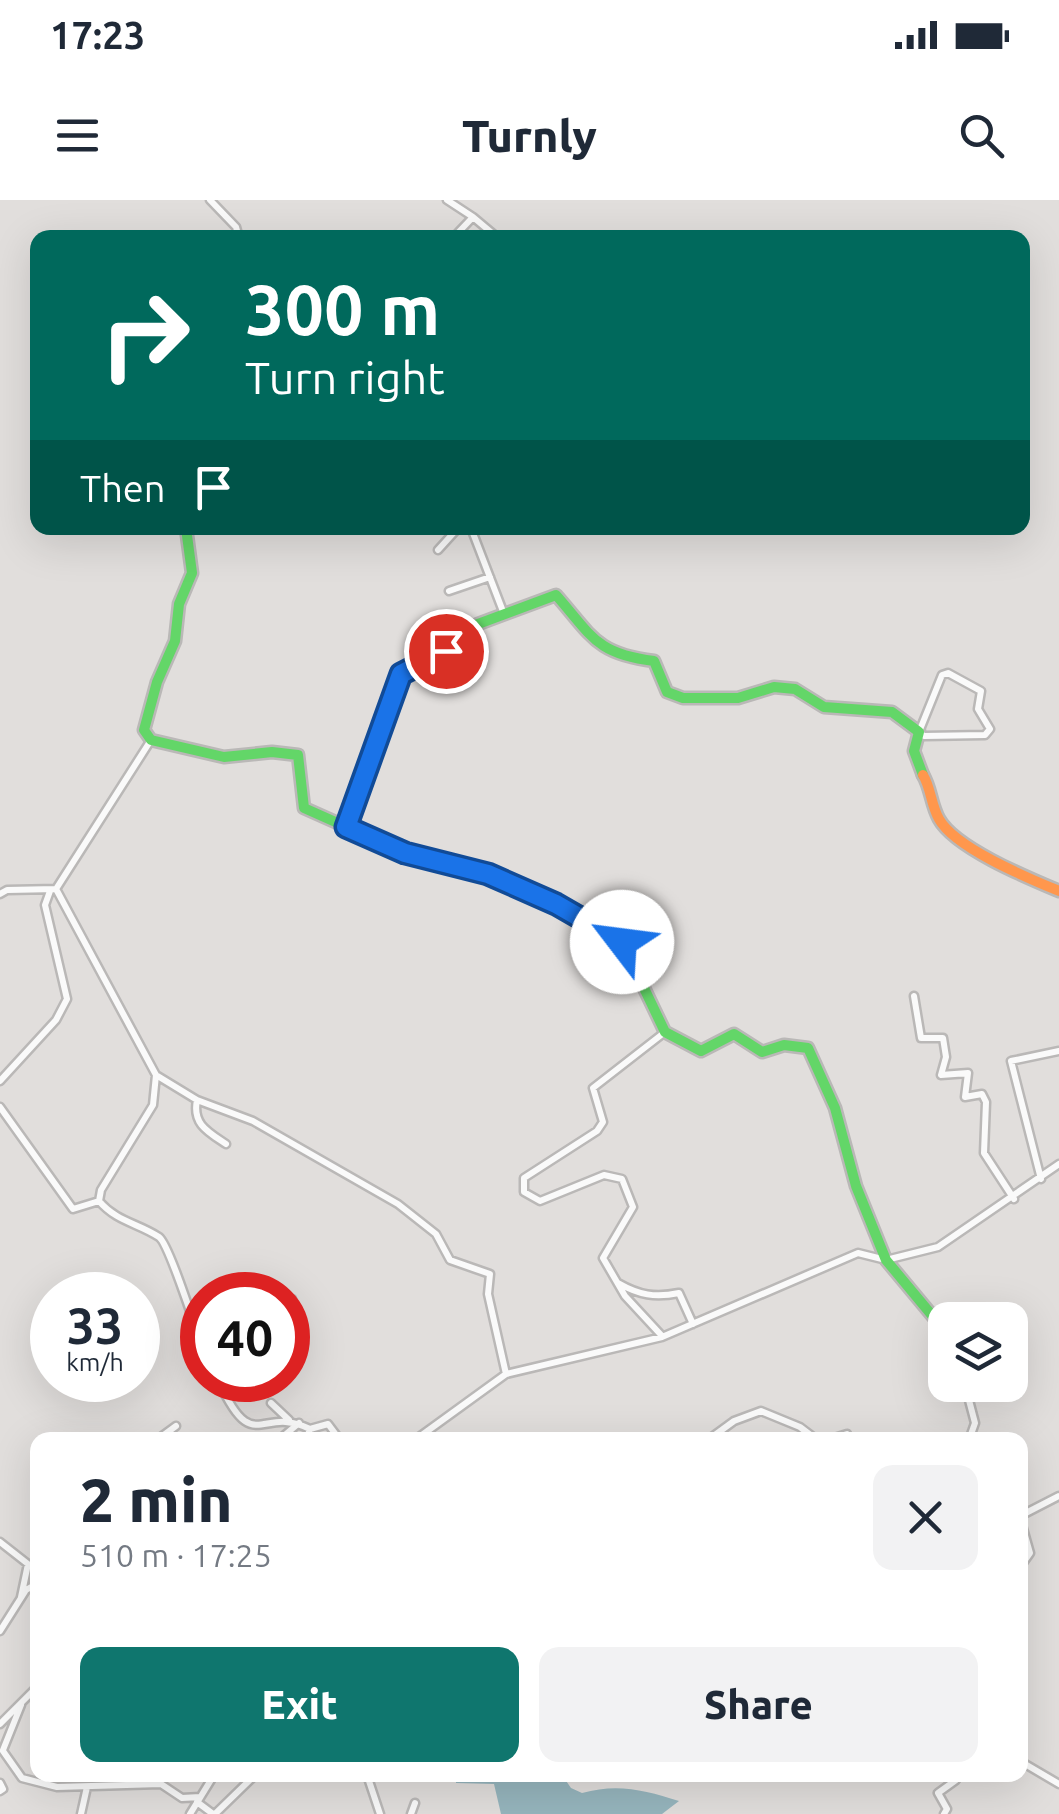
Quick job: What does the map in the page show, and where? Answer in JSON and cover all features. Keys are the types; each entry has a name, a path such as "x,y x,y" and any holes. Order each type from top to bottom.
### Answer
{"street":[{"path":"210,200 237,230"},
{"path":"446,200 488,230"},
{"path":"461,230 473,217"},
{"path":"187,535 192,573 178,604 175,641 157,682 144,730 151,740 224,757 272,752 298,755 304,808 405,853 488,874 556,904 622,942 666,1032 701,1051 734,1034 762,1052 784,1045 808,1048 834,1108 856,1186 886,1260 928,1311"},
{"path":"438,550 452,535"},
{"path":"474,535 504,614"},
{"path":"449,591 490,577"},
{"path":"346,827 401,674 446,651 478,624 556,595 602,648 619,656 654,661 667,692 683,698 738,698 774,687 796,689 824,707 892,712 919,732 924,736 985,735 990,728 978,708 982,691 948,673 942,674 919,732 914,741 915,759 940,821 952,833 1059,891"},
{"path":"0,1082 56,1020 68,999 45,905 151,740"},
{"path":"0,894 34,888 53,890"},
{"path":"53,890 156,1074 197,1100 253,1121 398,1204 436,1234 450,1260 490,1274 488,1294 506,1374"},
{"path":"914,996 921,1038 943,1038 946,1057 941,1075 968,1073 965,1097 982,1094 986,1102 984,1153 1014,1199"},
{"path":"662,1337 604,1258 633,1207 622,1179 604,1174 540,1202 524,1192 524,1178 597,1131 603,1122 592,1088 666,1032"},
{"path":"1042,1178 1012,1060 1059,1052"},
{"path":"156,1074 153,1105 100,1190 100,1201 112,1216 161,1238 170,1250 180,1288"},
{"path":"197,1100 195,1110 201,1128 226,1144"},
{"path":"0,1107 73,1209 100,1201"},
{"path":"426,1432 506,1374 662,1337 858,1253 886,1260 938,1247 1014,1199 1059,1164"},
{"path":"618,1282 637,1294 661,1297 678,1293 693,1324"},
{"path":"227,1402 239,1418 252,1426 288,1420"},
{"path":"970,1402 975,1422 972,1432"},
{"path":"271,1403 288,1420 310,1429 328,1424 334,1432"},
{"path":"720,1432 761,1411 807,1432"},
{"path":"289,1432 299,1424"},
{"path":"168,1432 176,1426"},
{"path":"1028,1513 1059,1496"},
{"path":"0,1542 28,1564 22,1597"},
{"path":"0,1631 30,1590"},
{"path":"0,1724 30,1696"},
{"path":"22,1705 1,1752 22,1778 30,1780"},
{"path":"1028,1766 1059,1784"},
{"path":"38,1782 57,1787 161,1784 182,1798 199,1799 214,1814 248,1782"},
{"path":"190,1814 210,1782"},
{"path":"369,1782 380,1814"},
{"path":"944,1814 947,1809 938,1793 953,1782"},
{"path":"0,1783 0,1791"},
{"path":"81,1814 87,1787"},
{"path":"411,1814 415,1803"}],"water":[{"path":"567,1782 582,1793 631,1789 679,1801 662,1814 501,1814 494,1784 456,1783"}],"traffic: fast":[{"path":"187,535 192,573 179,604 175,641 157,682 144,730 151,740 224,757 272,752 298,755 304,808 405,853 488,873 556,904 622,942 665,1032 701,1051 734,1034 762,1052 784,1045 808,1048 835,1108 856,1186 886,1260 928,1311"},
{"path":"346,827 401,674 446,651 478,624 556,595 607,648 654,661 667,692 683,698 738,698 774,687 795,689 824,707 892,712 919,732 914,751 923,775"}],"traffic: slow":[{"path":"923,775 936,814 947,830 993,861 1059,891"}],"route":[{"path":"446,651 401,674 346,827 405,853 488,874 556,904 622,942"}]}
